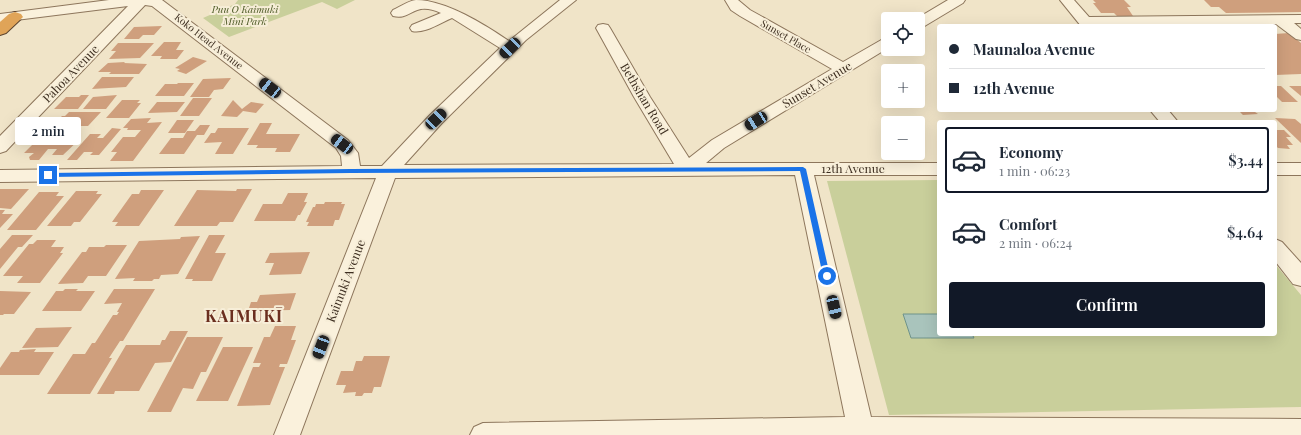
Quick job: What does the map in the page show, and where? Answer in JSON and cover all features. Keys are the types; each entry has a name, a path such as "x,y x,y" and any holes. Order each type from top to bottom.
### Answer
{"highway":[{"path":"0,30 8,18"}],"street":[{"name":"Koko Head Avenue","path":"8,18 142,0 158,3 348,149 352,164 350,171"},
{"name":"Pahoa Avenue","path":"0,147 142,0"},
{"path":"388,171 436,119 530,29 568,0"},
{"path":"925,20 958,0"},
{"path":"1067,0 1087,23 1301,19"},
{"name":"Sunset Place","path":"730,1 745,13 843,69"},
{"path":"398,13 422,3 433,3 510,48"},
{"path":"417,28 452,13"},
{"path":"1280,20 1301,36"},
{"name":"Bethshan Road","path":"603,28 642,97 687,169"},
{"name":"Sunset Avenue","path":"687,169 718,144 881,46"},
{"path":"1161,112 1168,120"},
{"path":"803,169 861,432"},
{"name":"12th Avenue","path":"0,176 350,171 937,169"},
{"path":"1277,169 1301,169"},
{"name":"Kaimuki Avenue","path":"287,435 388,171"},
{"path":"1277,249 1301,278"},
{"path":"483,435 1301,431"}],"green space":[{"name":"Puu O Kaimuki Mini Park","path":"238,0 355,0 337,9 322,2 229,37 203,18 235,4"},
{"path":"937,180 937,336 1277,336 1277,266 1301,295 1301,407 889,415 827,181"}],"water":[{"path":"903,314 937,314 937,336 973,336 974,338 911,338"}],"building":[{"path":"1093,0 1124,0 1131,7 1127,7 1133,16 1117,16 1114,13 1101,13 1093,3 1096,3"},
{"path":"1204,0 1301,0 1301,12 1226,13 1219,7 1211,7"},
{"path":"162,26 154,35 143,35 139,39 124,39 134,27"},
{"path":"1289,33 1301,43 1301,74 1277,75 1277,34"},
{"path":"164,42 181,42 176,50 184,50 177,59 160,59 162,56 151,56"},
{"path":"118,43 154,43 140,58 109,59 116,51 111,51"},
{"path":"193,57 207,61 186,74 177,71 180,69 175,68"},
{"path":"125,62 124,63 147,64 139,74 109,74 111,72 98,72 108,63"},
{"path":"102,77 134,77 126,87 92,89"},
{"path":"231,78 223,89 214,90 209,97 190,97 203,79"},
{"path":"194,83 184,96 155,96 165,84"},
{"path":"1277,86 1281,86 1298,102 1282,102 1277,97"},
{"path":"1289,86 1301,86 1301,96"},
{"path":"81,95 89,95 78,109 54,109 66,97 79,97"},
{"path":"117,95 106,109 83,109 93,97"},
{"path":"193,98 212,98 199,116 180,116"},
{"path":"122,100 140,100 137,103 141,103 129,118 106,118"},
{"path":"233,100 242,109 251,102 264,104 256,113 243,111 237,117 221,116"},
{"path":"157,102 185,102 177,112 148,113"},
{"path":"69,112 101,112 88,126 59,126 62,122 56,122"},
{"path":"1240,112 1255,112 1258,114 1243,115"},
{"path":"151,118 147,123 162,122 133,161 110,161 117,152 111,152 123,137 135,137 141,130 127,130 128,128 123,128 131,119"},
{"path":"1275,118 1295,119 1301,124 1301,143"},
{"path":"177,120 194,120 185,133 168,133"},
{"path":"260,123 272,123 266,134 300,134 290,152 275,152 277,148 256,148 258,145 247,145"},
{"path":"200,125 210,125 204,135 197,135 184,154 159,154 171,138 183,138 187,131 195,131"},
{"path":"112,128 121,129 99,155 90,155 93,152 84,152 77,160 67,160 90,134 101,134 97,138 103,138"},
{"path":"218,128 249,128 233,154 215,154 222,142 204,143 211,133 215,133"},
{"path":"1277,130 1284,130 1291,137 1286,137 1293,145 1287,145 1290,149 1278,148"},
{"path":"45,135 62,135 60,138 81,138 63,155 52,155 57,149 48,149 39,160 30,160 29,157 34,153 24,153 35,142 39,142"},
{"path":"0,189 29,189 11,209 0,208"},
{"path":"237,189 252,189 233,222 220,222 217,226 174,226 197,190 236,191"},
{"path":"141,190 164,190 139,226 115,226 118,222 112,222 132,194 139,194"},
{"path":"76,191 98,191 96,194 102,194 80,222 74,222 71,226 47,226"},
{"path":"39,192 59,192 56,196 64,196 36,230 7,230"},
{"path":"288,193 308,193 304,202 307,202 295,221 254,221 263,204 282,204"},
{"path":"325,202 342,202 341,204 345,204 339,220 335,220 333,226 307,226 309,222 306,222 313,207 315,207 316,204 324,204"},
{"path":"0,210 5,210 2,214 13,214 0,228"},
{"path":"12,235 33,235 22,247 18,247 0,269 0,249"},
{"path":"209,235 225,235 215,253 226,253 212,281 192,281 193,279 185,279"},
{"path":"200,236 178,274 161,275 159,279 154,279 152,281 133,281 135,278 115,279 139,241 180,239 181,237"},
{"path":"37,240 56,240 51,247 64,247 60,253 63,253 40,283 17,283 23,276 3,276 29,244 33,244"},
{"path":"106,245 127,245 106,276 88,276 83,283 58,284 82,252 86,252 89,247 104,247"},
{"path":"310,252 301,274 269,275 274,263 265,263 270,253"},
{"path":"65,289 78,289 76,291 95,291 81,311 42,311 56,291 63,291"},
{"path":"114,289 155,289 123,341 120,341 109,358 112,358 90,394 47,394 73,354 85,354 92,343 95,343 113,315 117,315 119,312 117,312 122,303 104,304"},
{"path":"0,291 31,292 14,314 0,315"},
{"path":"296,293 290,310 252,311 253,308 249,308 251,302 257,302 260,295"},
{"path":"275,326 296,326 291,340 296,340 287,364 280,364 279,367 285,367 270,405 237,406 253,367 259,367 261,363 253,363 264,337 270,337"},
{"path":"72,327 58,347 22,348 36,328"},
{"path":"170,331 188,331 171,362 155,363 139,391 115,391 114,394 97,394 126,345 160,345 162,340 165,340"},
{"path":"187,337 223,337 206,372 201,372 193,389 183,388 171,412 147,412"},
{"path":"223,347 253,347 228,401 196,401"},
{"path":"36,349 34,352 54,352 39,375 0,375 0,368 11,352"},
{"path":"364,356 390,356 381,387 374,387 372,393 364,393 362,396 355,396 356,392 343,393 346,385 336,385 341,371 353,371 356,361 362,361"}],"district":[{"name":"KAIMUKĪ","path":"244,316"}],"route":[{"path":"48,175 350,171 803,169 827,276"}]}
